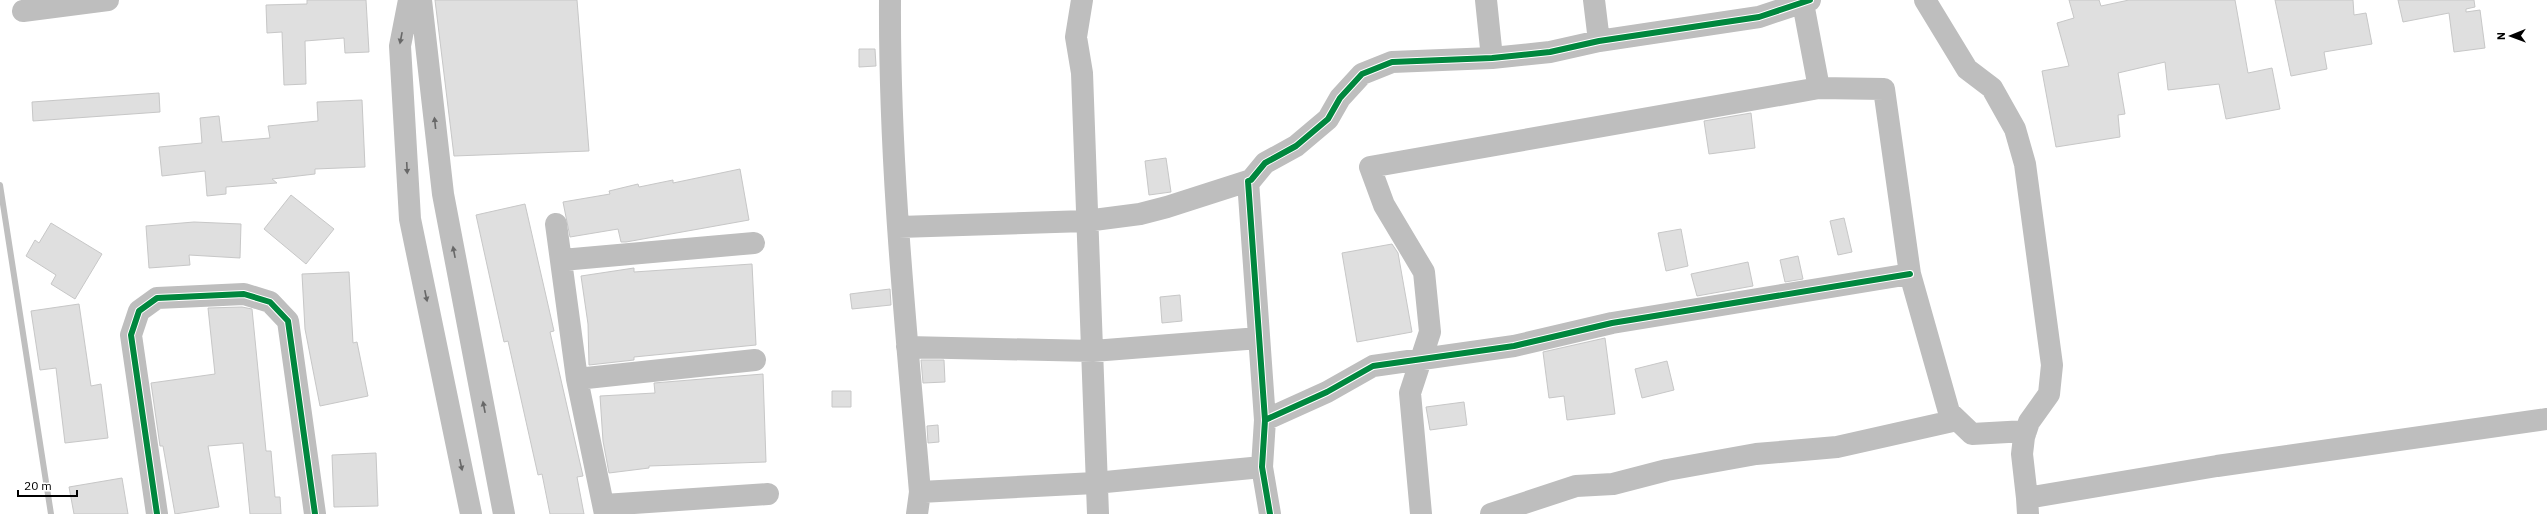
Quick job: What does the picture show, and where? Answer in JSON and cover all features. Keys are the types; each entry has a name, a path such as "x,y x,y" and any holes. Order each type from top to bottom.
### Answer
{"street":[{"path":"23,11 108,0"},
{"path":"409,0 400,46 410,219 471,514"},
{"path":"421,0 444,194 504,514"},
{"path":"890,0 890,63 899,227 907,347 920,492 917,514"},
{"path":"1082,0 1076,37 1082,73 1086,221 1093,351 1095,483 1098,514"},
{"path":"1486,0 1492,58"},
{"path":"1594,0 1599,41"},
{"path":"1926,0 1967,69 1992,88 2015,129 2025,164 2052,365 2049,394 2029,422 2026,431 2022,454 2027,506 2225,465 2547,419"},
{"path":"899,227 1086,221 1161,209 1251,180 1265,163 1296,146 1328,119 1343,94 1362,74 1392,62 1492,58 1550,52 1756,8 1807,1 1819,88"},
{"path":"1421,514 1410,392 1423,359 1430,332 1424,272 1384,205 1370,167 1819,88 1884,89 1910,274 1949,412 1972,434 2026,431"},
{"path":"1248,181 1265,420 1262,467 1270,514"},
{"path":"556,224 577,379 605,509 768,494"},
{"path":"562,260 754,243"},
{"path":"1265,420 1327,392 1373,366 1514,346 1612,323 1910,274"},
{"path":"157,514 131,335 139,311 157,298 244,294 270,302 288,321 315,514"},
{"path":"907,347 1093,351 1259,338"},
{"path":"577,379 755,360"},
{"path":"1491,514 1576,486 1613,484 1667,470 1756,454 1837,447 1957,420"},
{"path":"454,431 488,428"},
{"path":"920,492 1095,483 1262,467"}],"building":[{"path":"307,0 366,0 369,52 345,53 344,38 305,41 306,84 284,85 282,32 267,33 266,5 307,4"},
{"path":"435,0 577,0 589,151 454,156"},
{"path":"2069,0 2099,0 2101,6 2129,0 2235,0 2248,73 2272,68 2280,109 2226,119 2219,84 2168,90 2165,62 2118,73 2125,114 2118,115 2120,137 2056,147 2042,71 2069,66 2057,23 2074,18"},
{"path":"2275,0 2353,0 2354,15 2366,13 2372,44 2324,52 2327,69 2291,76"},
{"path":"2398,0 2474,0 2475,7 2466,9 2466,12 2480,10 2485,48 2454,52 2449,13 2403,22"},
{"path":"859,49 875,49 876,66 859,67"},
{"path":"159,93 160,112 33,121 32,102"},
{"path":"362,100 365,167 315,169 315,174 272,179 277,183 226,187 226,194 207,196 205,171 162,176 159,147 202,143 200,118 219,116 222,142 270,138 268,126 318,121 317,102"},
{"path":"1751,113 1755,148 1709,154 1704,121"},
{"path":"1166,158 1171,192 1149,195 1145,161"},
{"path":"740,169 749,220 626,242 621,242 618,229 570,237 563,202 610,194 609,191 638,184 639,187 673,180 673,183"},
{"path":"291,195 334,229 306,264 264,229"},
{"path":"525,204 554,331 550,332 583,476 577,477 584,514 550,514 542,474 538,475 508,341 504,342 476,215"},
{"path":"1844,218 1852,252 1838,255 1830,221"},
{"path":"194,222 241,224 240,258 189,255 190,265 149,268 146,226"},
{"path":"51,223 102,254 75,299 51,284 56,275 26,256 35,240 39,243"},
{"path":"1681,229 1688,266 1666,271 1658,233"},
{"path":"1392,244 1398,253 1412,332 1357,342 1342,253"},
{"path":"1798,256 1803,279 1785,282 1780,260"},
{"path":"1748,262 1753,286 1697,296 1691,274"},
{"path":"752,264 756,345 634,357 634,360 589,365 588,324 581,276 634,268 634,272"},
{"path":"349,272 353,343 357,342 368,396 320,406 305,329 302,274"},
{"path":"890,289 891,305 852,309 850,294"},
{"path":"1180,295 1182,321 1162,323 1160,297"},
{"path":"79,304 91,386 101,384 108,438 65,443 56,368 40,370 31,311"},
{"path":"242,307 252,309 266,451 271,451 275,497 280,497 281,514 250,514 243,443 208,446 219,507 175,514 163,446 160,446 151,383 215,374 208,308"},
{"path":"1605,338 1615,414 1567,420 1564,396 1549,398 1543,352"},
{"path":"921,360 944,360 945,382 923,383"},
{"path":"1667,361 1674,390 1642,398 1635,369"},
{"path":"763,374 766,462 649,466 649,468 609,473 603,441 600,396 655,393 654,383"},
{"path":"832,391 851,391 851,407 832,407"},
{"path":"1464,402 1467,425 1430,430 1426,407"},
{"path":"938,425 939,442 928,443 927,426"},
{"path":"376,453 378,506 334,507 332,455"},
{"path":"122,478 128,514 74,514 69,487"}],"waterway":[{"path":"0,185 51,514"}],"cycle path":[{"path":"1270,514 1262,467 1265,420 1248,181 1251,180 1265,163 1296,146 1328,119 1340,98 1362,74 1392,62 1492,58 1550,52 1599,41 1759,17 1810,0"},
{"path":"1265,420 1327,392 1373,366 1514,346 1612,323 1910,274"},
{"path":"157,514 131,335 139,311 157,298 244,294 270,302 288,321 315,514"}]}
